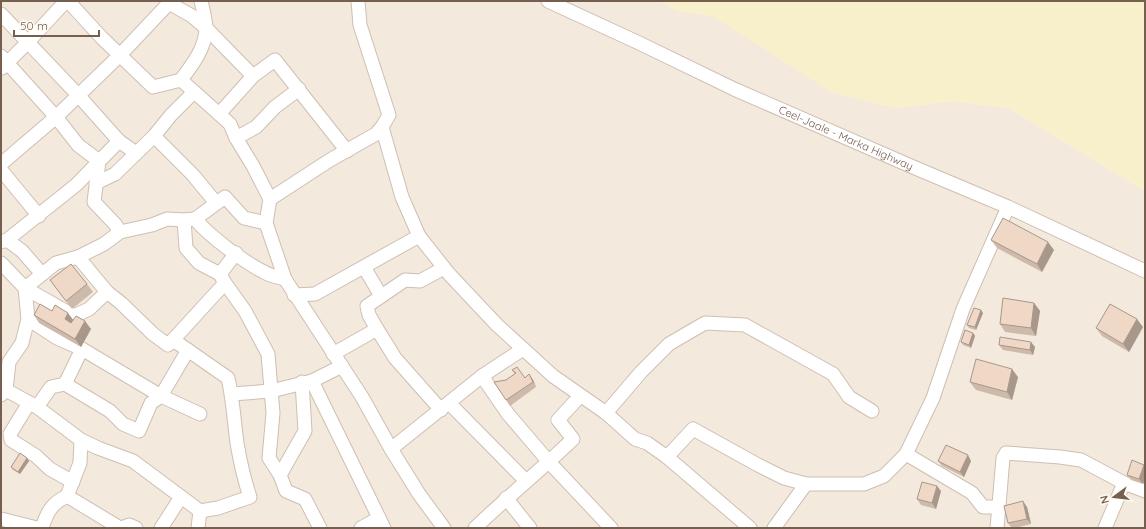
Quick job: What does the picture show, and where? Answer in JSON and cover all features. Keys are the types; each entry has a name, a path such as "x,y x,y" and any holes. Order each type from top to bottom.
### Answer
{"street":[{"path":"99,161 78,145 56,117 3,62 28,42 67,1 102,38 153,87 181,80 195,61 205,37 206,28 201,1"},
{"path":"270,199 376,134 389,115 360,25 358,1"},
{"name":"Ceel-Jaale - Marka Highway","path":"548,1 734,89 912,167 1008,207 1145,271"},
{"path":"1,164 56,117 120,55 169,2 192,16 206,28 253,76"},
{"path":"1,14 78,95 119,141 136,152"},
{"path":"219,114 253,76 275,60 347,151"},
{"path":"181,80 230,124 236,138 253,166 270,199 266,223 285,279 294,295 362,397 391,450 419,494 444,528"},
{"path":"236,138 256,127 275,107 299,89"},
{"path":"96,183 115,174 154,136 171,115 194,92"},
{"path":"382,127 402,197 420,236 444,268 497,325 553,376 606,413 635,438 647,443 667,457 750,528"},
{"path":"154,136 193,175 216,202"},
{"path":"42,274 22,251 4,241 39,216 76,185 119,141"},
{"path":"99,161 94,202 115,224 120,232"},
{"path":"1,170 39,216"},
{"path":"266,223 244,218 225,197 190,220 186,248 199,263 222,279 245,311 268,354 273,413 269,458 280,475 286,491 305,499 320,528"},
{"path":"667,457 692,429 784,478 806,484 864,484 884,476 906,454 933,398 963,309 1008,207"},
{"path":"25,288 56,263 78,257 104,244 120,232 152,225 167,219 190,220 265,273 285,279"},
{"path":"294,295 315,294 420,236"},
{"path":"78,257 107,292 121,303 152,334 168,345 222,279 236,253"},
{"path":"1,263 25,288 74,316 89,309 107,292"},
{"path":"364,267 380,296"},
{"path":"444,268 420,281 405,280 367,306 369,315 395,358 526,482"},
{"path":"25,288 28,319 22,343 5,359 3,391 33,405 81,440 133,461 200,511 218,508 250,497 244,477 237,442 232,394 228,378 188,350 172,341"},
{"path":"28,319 57,338 82,349 161,396 200,414"},
{"path":"606,413 641,372 669,344 705,323 745,325 833,374 849,397 872,411"},
{"path":"333,354 377,329"},
{"path":"65,384 82,349"},
{"path":"391,450 482,376 523,349"},
{"path":"73,482 50,469 36,456 11,440 10,434 33,405 51,387 65,384 110,411 124,424 139,431 151,403 161,396 188,350"},
{"path":"232,394 271,391 307,381 342,366"},
{"path":"482,376 508,414 549,462 611,528"},
{"path":"280,475 305,431 307,381"},
{"path":"307,381 381,523 361,528"},
{"path":"475,528 506,498 549,462 573,439 558,420 580,396"},
{"path":"42,528 53,505 58,500 67,496 80,463 81,440"},
{"path":"997,528 1003,458 1006,453 1081,460 1124,483 1145,492"},
{"path":"906,454 972,493 983,507 999,508"},
{"path":"1105,528 1124,483"},
{"path":"774,528 806,484"},
{"path":"67,496 120,528 129,525 136,528"},
{"path":"161,528 181,498"},
{"path":"506,498 530,528"},
{"path":"198,528 200,511"},
{"path":"1,519 37,528"}],"shaded area":[{"path":"1,1 659,1 678,11 713,16 832,92 896,108 953,101 1008,108 1145,191 1145,528 1,528"}],"sand":[{"path":"659,1 1145,1 1145,191 1008,108 953,101 896,108 831,92 713,16 677,11"}],"building":[{"path":"1003,218 1048,242 1037,264 991,240"},
{"path":"71,264 87,284 66,301 50,280"},
{"path":"1003,298 1034,303 1031,328 1000,324"},
{"path":"40,304 52,311 55,305 68,313 65,319 71,323 76,316 85,321 75,339 34,315"},
{"path":"1110,304 1137,319 1123,344 1096,328"},
{"path":"974,308 981,310 975,327 967,325"},
{"path":"965,330 973,333 969,345 961,342"},
{"path":"1000,337 1031,342 1030,350 999,345"},
{"path":"976,359 1012,369 1007,392 970,382"},
{"path":"517,367 525,378 529,374 533,382 506,400 494,382 506,380 516,373 512,370"},
{"path":"946,445 968,455 960,472 938,461"},
{"path":"20,453 27,458 18,472 11,467"},
{"path":"1132,460 1144,465 1139,479 1127,475"},
{"path":"922,482 937,486 932,503 917,499"},
{"path":"1023,501 1027,519 1008,523 1004,506"}]}
